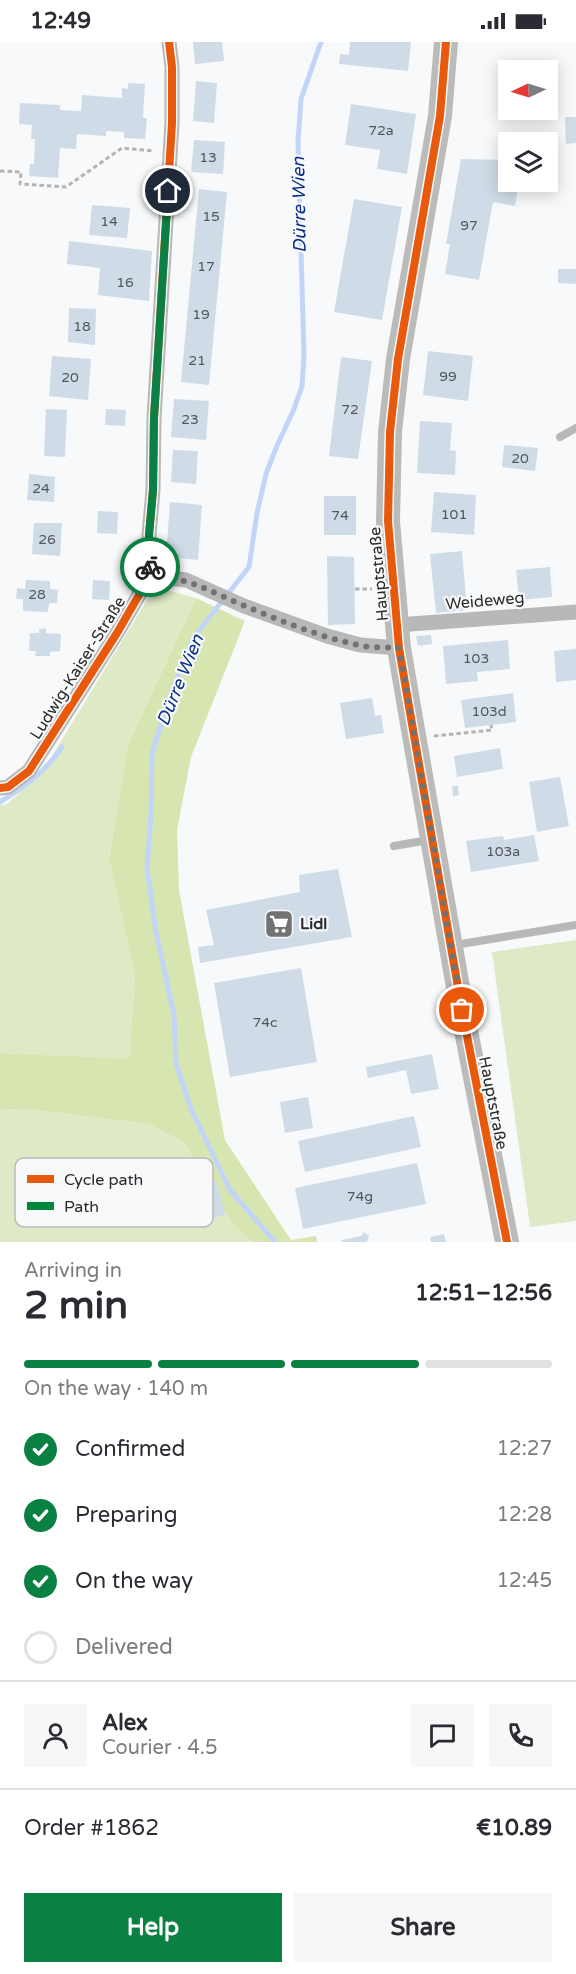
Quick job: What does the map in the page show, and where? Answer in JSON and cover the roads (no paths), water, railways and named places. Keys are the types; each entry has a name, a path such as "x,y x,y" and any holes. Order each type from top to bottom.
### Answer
{"main road":[{"name":"Hauptstraße","path":"446,42 440,116 398,359 390,432 388,521 398,636 414,739 507,1242"}],"street":[{"path":"169,42 172,67 171,152 154,418 153,490 149,535 150,576 186,580 244,606 327,636 360,645 398,636"},
{"name":"Ludwig-Kaiser-Straße","path":"0,789 8,788 29,771 117,633 150,576"},
{"name":"Weideweg","path":"398,636 576,612"}],"lane":[{"path":"560,437 576,428"},
{"path":"394,846 432,839"},
{"path":"451,946 576,925"}],"waterway":[{"name":"Dürre Wien","path":"275,1242 230,1190 192,1111 176,1064 174,1015 156,932 147,868 152,754 169,698 194,637 249,567 257,513 266,474 302,386 304,357 298,142 301,99 321,42"},
{"path":"0,802 34,778 62,747"}],"place":[{"name":"Lidl","path":"279,924"}]}
